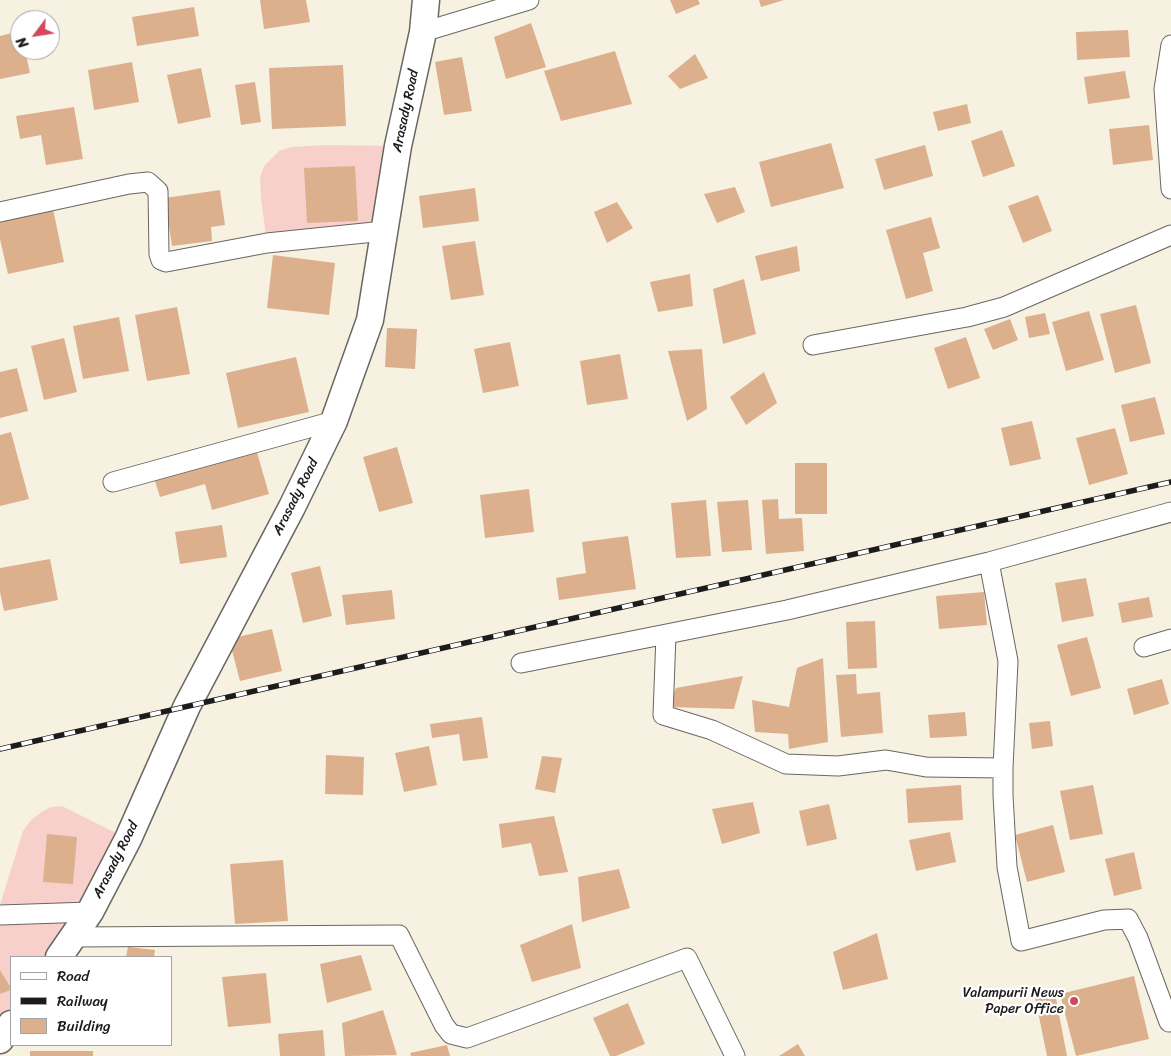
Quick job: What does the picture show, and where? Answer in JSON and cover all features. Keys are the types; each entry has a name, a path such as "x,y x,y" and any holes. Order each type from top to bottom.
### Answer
{"main road":[{"name":"Arasady Road","path":"66,947 90,912 128,839 186,706 292,507 334,421 370,320 398,146 423,32 426,0"},
{"path":"0,1040 10,1025"}],"street":[{"path":"423,32 529,0"},
{"path":"1171,46 1164,89 1171,189"},
{"path":"0,212 130,184 148,182 158,191 159,254 161,260 166,262 267,243 384,231"},
{"path":"813,345 967,317 1004,307 1171,236"},
{"path":"113,482 334,421"},
{"path":"521,663 788,610 989,562 1171,512"},
{"path":"989,562 1008,661 1002,795 1007,867 1021,942 1104,920 1128,919 1138,938 1169,1022 1171,1021"},
{"path":"666,635 663,715 712,730 786,764 838,766 886,760 926,767 1003,768"},
{"path":"1144,647 1171,639"},
{"path":"0,916 90,912"},
{"path":"66,947 399,935 444,1025 450,1034 467,1038 687,958 736,1056"}],"shaded area":[{"path":"326,145 398,146 384,231 267,243 260,177 264,166 279,151 291,147"},
{"path":"62,806 128,839 60,956 10,956 10,1025 0,1030 0,905 23,831 31,820 51,807"}],"building":[{"path":"260,0 306,0 310,22 264,29"},
{"path":"670,0 698,0 700,4 676,14"},
{"path":"759,0 784,0 761,7"},
{"path":"194,7 199,36 137,46 132,17"},
{"path":"531,23 546,67 506,79 494,37"},
{"path":"1128,30 1130,57 1077,60 1076,32"},
{"path":"10,34 10,60 27,60 30,73 0,79 0,36"},
{"path":"615,51 632,104 561,121 544,71"},
{"path":"695,54 708,78 680,89 668,76"},
{"path":"462,57 472,111 444,115 435,62"},
{"path":"132,62 139,102 94,110 88,70"},
{"path":"343,65 346,126 272,129 269,68"},
{"path":"201,68 211,117 178,124 167,75"},
{"path":"1125,71 1130,98 1088,104 1084,77"},
{"path":"255,82 261,122 241,125 235,85"},
{"path":"967,104 971,123 938,131 933,112"},
{"path":"74,107 83,159 46,165 41,135 20,139 16,116"},
{"path":"1149,125 1153,160 1113,165 1109,129"},
{"path":"1002,130 1015,166 983,177 971,141"},
{"path":"831,143 844,188 771,207 759,162"},
{"path":"925,145 933,176 884,190 875,159"},
{"path":"355,166 358,221 307,223 304,168"},
{"path":"735,187 745,212 717,223 704,194"},
{"path":"475,188 479,221 423,228 419,196"},
{"path":"220,190 225,225 211,227 212,241 172,246 165,198"},
{"path":"1038,195 1052,231 1023,243 1008,206"},
{"path":"617,202 633,228 607,243 594,212"},
{"path":"53,209 64,262 8,274 0,239 0,220"},
{"path":"931,217 940,248 923,253 933,291 906,299 886,230"},
{"path":"475,241 484,295 451,300 442,246"},
{"path":"797,246 800,271 761,281 755,256"},
{"path":"273,255 335,263 329,315 267,308"},
{"path":"690,274 693,306 658,312 650,282"},
{"path":"744,279 756,334 723,344 713,289"},
{"path":"1136,305 1151,363 1115,373 1100,314"},
{"path":"177,307 190,374 147,381 135,315"},
{"path":"1089,311 1104,360 1066,371 1052,322"},
{"path":"1045,313 1050,334 1029,338 1025,317"},
{"path":"119,317 129,371 83,379 73,326"},
{"path":"1010,319 1018,340 993,350 984,329"},
{"path":"387,328 417,329 415,369 385,367"},
{"path":"966,337 980,378 948,389 934,348"},
{"path":"64,338 77,392 44,400 31,346"},
{"path":"510,342 519,386 483,393 474,349"},
{"path":"702,349 707,409 687,421 668,351"},
{"path":"620,354 628,399 587,405 580,361"},
{"path":"296,357 309,412 238,428 226,373"},
{"path":"17,368 28,411 0,418 0,372"},
{"path":"764,372 777,403 746,425 730,397"},
{"path":"1155,397 1165,434 1130,442 1121,405"},
{"path":"1032,421 1041,459 1010,466 1001,428"},
{"path":"1115,428 1128,474 1089,485 1076,438"},
{"path":"11,432 29,499 0,506 0,435"},
{"path":"397,447 413,503 379,512 363,457"},
{"path":"256,449 269,494 212,510 205,484 160,497 154,478"},
{"path":"795,463 827,463 827,514 795,514"},
{"path":"529,489 534,532 485,538 480,495"},
{"path":"778,499 779,519 802,518 804,551 766,554 762,500"},
{"path":"706,500 711,556 676,558 671,503"},
{"path":"748,500 752,550 722,552 717,502"},
{"path":"222,525 227,557 180,564 175,532"},
{"path":"628,536 636,589 559,600 556,578 586,573 582,542"},
{"path":"50,559 58,600 4,611 0,592 0,568"},
{"path":"320,566 332,616 303,623 291,573"},
{"path":"1086,578 1094,616 1062,622 1055,583"},
{"path":"392,590 395,619 346,625 342,595"},
{"path":"984,592 987,625 939,629 936,596"},
{"path":"1149,597 1153,617 1122,623 1118,603"},
{"path":"875,621 877,668 848,669 846,622"},
{"path":"272,629 282,671 240,681 229,639"},
{"path":"1087,637 1101,688 1071,696 1057,645"},
{"path":"823,658 828,742 789,749 788,734 755,732 752,700 789,707 797,668"},
{"path":"856,674 857,694 880,692 883,733 841,737 836,675"},
{"path":"743,676 734,709 669,707 676,688"},
{"path":"1162,679 1169,704 1134,715 1127,689"},
{"path":"965,712 967,736 930,738 928,715"},
{"path":"482,717 488,758 463,761 459,734 432,738 430,724"},
{"path":"1050,721 1053,746 1032,749 1029,723"},
{"path":"429,746 437,785 404,792 395,753"},
{"path":"326,755 364,757 363,795 325,794"},
{"path":"542,756 562,758 555,793 535,789"},
{"path":"961,785 963,820 908,823 906,789"},
{"path":"1093,785 1103,834 1070,840 1060,791"},
{"path":"753,802 760,833 722,844 712,809"},
{"path":"829,804 837,839 807,846 799,811"},
{"path":"554,816 568,872 539,876 531,843 502,848 499,824"},
{"path":"1053,825 1065,872 1027,882 1015,835"},
{"path":"950,832 956,862 916,871 909,840"},
{"path":"47,834 77,837 73,884 43,882"},
{"path":"1134,852 1142,889 1114,896 1105,859"},
{"path":"283,860 288,921 235,924 230,864"},
{"path":"619,869 630,908 582,922 578,877"},
{"path":"572,924 581,968 532,982 520,945"},
{"path":"877,933 888,979 843,990 833,952"},
{"path":"128,947 155,950 154,956 126,956"},
{"path":"361,955 372,990 327,1003 320,964"},
{"path":"0,970 10,986 10,990 0,994"},
{"path":"266,973 271,1023 228,1027 222,977"},
{"path":"1134,976 1149,1039 1076,1056 1060,994"},
{"path":"1055,993 1067,1056 1047,1056 1035,997"},
{"path":"628,1003 645,1044 616,1056 610,1056 593,1018"},
{"path":"383,1010 397,1055 345,1056 342,1023"},
{"path":"323,1030 325,1056 280,1056 278,1034"},
{"path":"798,1044 805,1056 779,1056"},
{"path":"447,1045 450,1056 411,1056 410,1053"},
{"path":"30,1051 93,1051 93,1056 30,1056"}],"railway":[{"path":"0,749 1171,482"}],"place":[{"name":"Valampurii News Paper Office","path":"1074,1001"}]}
